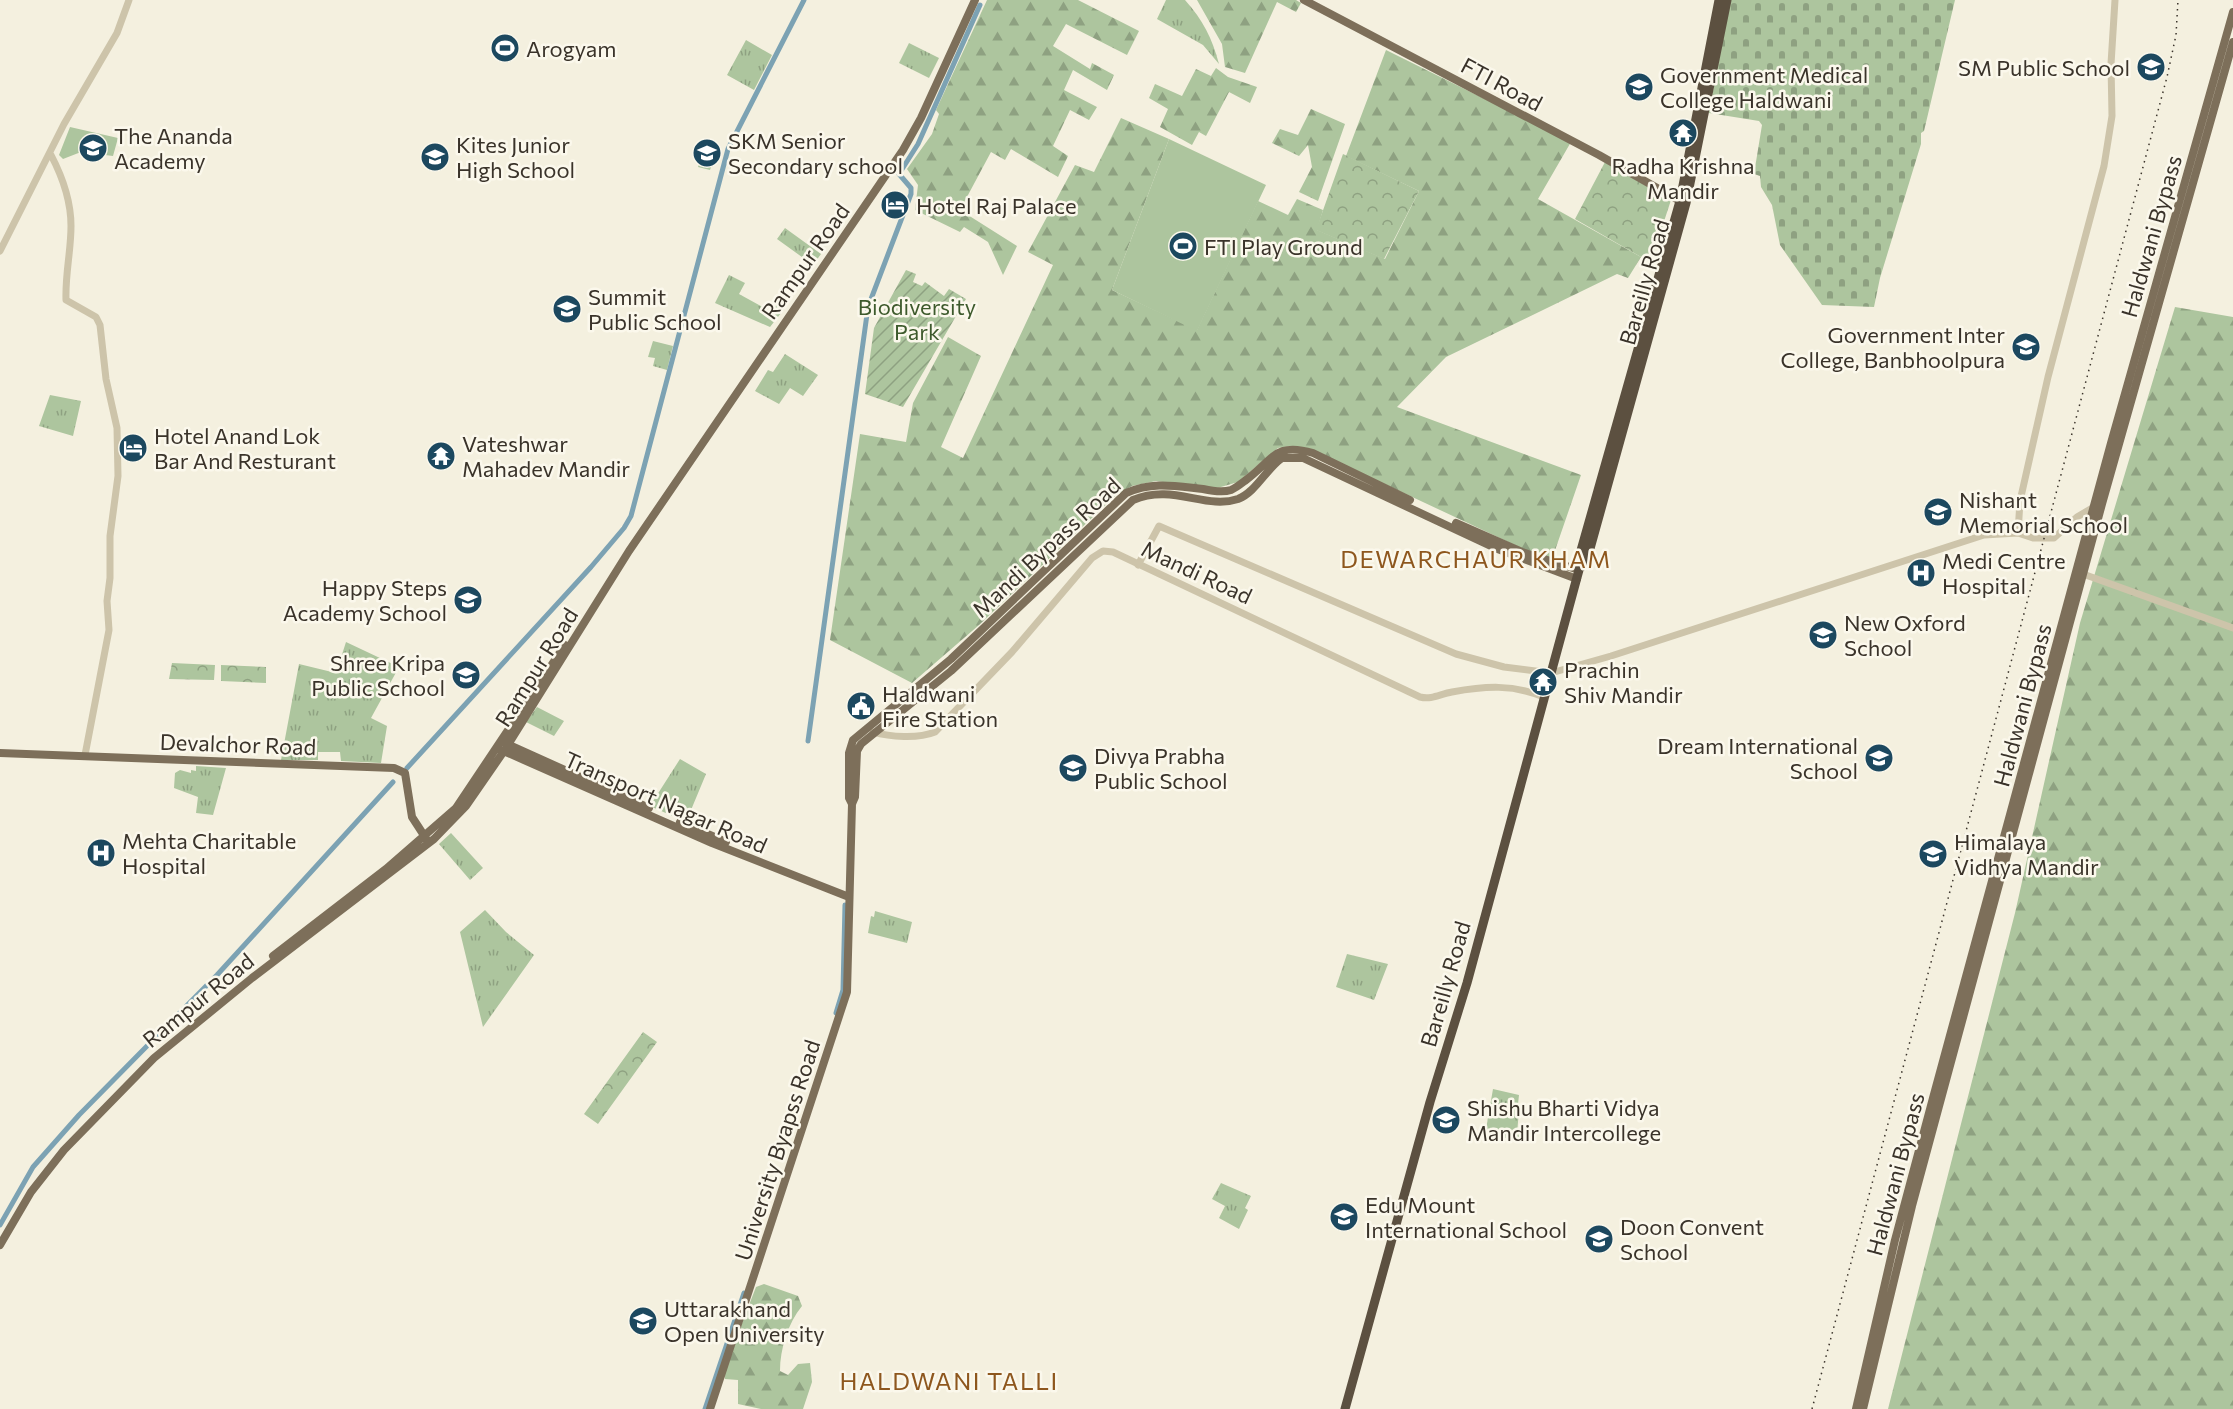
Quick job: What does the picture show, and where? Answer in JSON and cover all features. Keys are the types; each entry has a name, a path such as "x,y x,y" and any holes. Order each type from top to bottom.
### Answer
{"highway":[{"name":"Bareilly Road","path":"1683,202 1719,0"},
{"name":"Bareilly Road","path":"1345,1409 1430,1102 1467,983 1579,572 1578,561 1683,202 1727,0"}],"main road":[{"name":"Rampur Road","path":"0,1245 32,1192 64,1150 154,1058 427,840 463,804 503,746 545,674 903,150 921,118 975,0"},
{"name":"FTI Road","path":"1305,0 1599,154 1683,202"},
{"name":"Haldwani Bypass","path":"1863,1409 1912,1206 2020,797 2233,12"},
{"name":"Haldwani Bypass","path":"1856,1409 1895,1240 2083,574 2099,505 2233,42"},
{"name":"Mandi Bypass Road","path":"852,804 849,798 849,747 853,740 988,625 1126,493 1143,486 1159,483 1219,491 1232,490 1285,448 1297,448 1313,453 1445,518 1522,552 1579,572"},
{"name":"Mandi Bypass Road","path":"849,897 852,804 855,797 857,751 861,744 877,734 967,657 1133,500 1162,492 1218,501 1237,499 1245,495 1282,459 1303,458 1495,548 1579,572"},
{"name":"Transport Nagar Road","path":"503,746 849,897"},
{"name":"Devalchor Road","path":"0,753 394,768 405,773 412,817 427,840"},
{"path":"0,1234 51,1156 136,1068 204,1009 427,840"},
{"name":"University Byapss Road","path":"710,1409 845,1002 849,897"}],"street":[{"path":"0,251 28,192 51,155 72,110 117,33 129,0"},
{"path":"2018,533 2020,501 2048,377 2105,159 2112,116 2110,64 2115,0"},
{"path":"51,155 59,171 69,208 71,226 66,261 66,300 96,317 100,325 106,379 118,441 118,476 110,536 107,601 109,630 85,755"},
{"path":"1138,565 1158,526 1456,654 1504,667 1551,673 1798,597 1984,535 2018,533 2033,538 2054,538 2077,517 2099,505"},
{"name":"Mandi Road","path":"865,730 877,734 927,735 944,725 1096,554 1113,552 1424,698 1492,686 1523,688 1544,697"},
{"path":"2083,574 2233,628"},
{"path":"876,721 896,734"}],"green space":[{"path":"987,0 1078,0 1139,31 1127,55 1066,24 1053,46 1090,69 1092,63 1114,75 1107,90 1073,70 1064,90 1097,107 1089,120 1070,110 1053,146 1068,156 1058,177 1011,149 1005,160 991,152 960,210 1017,246 1003,275 988,242 964,227 960,232 915,210 918,185 907,169 932,134 939,114 936,110"},
{"path":"1166,0 1185,0 1191,7 1206,30 1219,64 1203,45 1157,19"},
{"path":"1197,0 1296,0 1301,3 1296,12 1277,2 1245,73 1225,67 1222,44"},
{"path":"1730,0 1955,0 1924,131 1921,133 1921,144 1880,278 1874,307 1822,305 1780,245 1772,205 1761,187 1760,176 1754,174 1762,125 1759,121 1709,113"},
{"path":"746,40 772,55 754,90 727,75"},
{"path":"909,43 939,58 929,78 899,63"},
{"path":"1386,50 1571,142 1538,199 1641,257 1628,278 1617,274 1446,357 1397,407 1581,475 1551,562 1361,473 1291,446 1278,448 1238,482 1214,489 1156,481 1132,486 1116,495 979,625 912,683 830,640 860,434 906,442 913,403 948,337 981,356 941,447 963,458 1053,265 1028,252 1075,165 1094,172 1121,118 1169,139 1112,290 1197,330 1258,201 1288,215 1297,199 1323,210 1317,230 1385,259 1419,191 1346,156"},
{"path":"1216,68 1228,77 1257,87 1250,103 1229,92 1206,136 1199,132 1192,145 1160,127 1168,109 1149,98 1155,84 1182,96 1196,69 1211,76"},
{"path":"1311,109 1345,124 1318,201 1299,192 1312,167 1308,145 1299,156 1272,143 1280,129 1298,135"},
{"path":"70,127 118,138 113,156 81,152 63,159 59,155"},
{"name":"FTI Play Ground","path":"1169,139 1266,185 1197,331 1112,290"},
{"path":"706,144 717,148 710,170 698,167"},
{"path":"1343,154 1419,191 1384,259 1316,230"},
{"path":"1605,162 1671,200 1653,255 1641,257 1575,219"},
{"path":"785,228 821,254 813,265 777,239"},
{"name":"Biodiversity Park","path":"906,270 916,274 913,282 922,286 925,282 944,296 949,289 966,299 903,407 865,394 874,328"},
{"path":"729,275 745,283 739,294 772,312 777,304 785,308 770,327 715,303"},
{"path":"2175,307 2233,317 2233,1409 1888,1409 2015,913 2080,623"},
{"path":"653,341 673,346 667,370 653,366 655,358 648,357"},
{"path":"785,354 818,375 803,396 790,388 779,404 755,391 768,370 773,372"},
{"path":"50,395 81,401 73,436 39,426"},
{"path":"346,642 399,667 371,718 387,726 381,763 341,761 340,752 318,752 318,760 281,760 299,664 336,673"},
{"path":"172,663 215,665 214,680 169,679"},
{"path":"221,665 266,667 266,683 221,681"},
{"path":"537,707 564,721 554,736 526,722"},
{"path":"680,759 706,774 686,822 650,806"},
{"path":"196,766 226,768 213,815 196,813 198,797 174,788 175,773 180,770 191,773 191,770 196,771"},
{"path":"451,833 483,868 470,880 439,844"},
{"path":"485,910 506,932 534,955 483,1027 460,932"},
{"path":"875,911 912,922 907,943 868,933 871,916 874,917"},
{"path":"1347,954 1388,964 1374,1000 1336,987"},
{"path":"643,1032 657,1042 598,1124 584,1114"},
{"path":"1493,1089 1519,1095 1518,1104 1522,1105 1519,1110 1517,1134 1522,1136 1521,1140 1485,1135"},
{"path":"1221,1183 1251,1196 1245,1208 1248,1210 1239,1229 1219,1218 1225,1206 1212,1199"},
{"path":"764,1284 798,1296 802,1306 786,1337 781,1354 780,1371 788,1375 798,1364 810,1363 812,1382 803,1409 761,1409 738,1404 738,1380 725,1379 723,1372 756,1287"}],"waterway":[{"path":"407,768 591,567 624,528 631,516 728,149 804,0"},
{"path":"808,741 868,307 911,194 911,188 899,174 918,144 980,5"},
{"path":"0,1225 33,1167 79,1115 217,975 393,782"},
{"path":"836,1013 843,990 845,905"},
{"path":"705,1409 744,1293"}],"railway":[{"path":"1812,1409 2167,77 2176,35 2178,0"}],"place":[{"name":"Arogyam","path":"505,48"},
{"name":"SM Public School","path":"2151,67"},
{"name":"Government Medical College Haldwani","path":"1639,87"},
{"name":"Radha Krishna Mandir","path":"1683,133"},
{"name":"The Ananda Academy","path":"93,148"},
{"name":"SKM Senior Secondary school","path":"707,153"},
{"name":"Kites Junior High School","path":"435,157"},
{"name":"Hotel Raj Palace","path":"895,205"},
{"name":"FTI Play Ground","path":"1183,246"},
{"name":"Summit Public School","path":"567,309"},
{"name":"Government Inter College, Banbhoolpura","path":"2026,347"},
{"name":"Hotel Anand Lok Bar And Resturant","path":"133,448"},
{"name":"Vateshwar Mahadev Mandir","path":"441,456"},
{"name":"Nishant Memorial School","path":"1938,512"},
{"name":"Medi Centre Hospital","path":"1921,573"},
{"name":"Happy Steps Academy School","path":"468,600"},
{"name":"New Oxford School","path":"1823,635"},
{"name":"Shree Kripa Public School","path":"466,675"},
{"name":"Prachin Shiv Mandir","path":"1543,682"},
{"name":"Haldwani Fire Station","path":"861,706"},
{"name":"Dream International School","path":"1879,758"},
{"name":"Divya Prabha Public School","path":"1073,768"},
{"name":"Mehta Charitable Hospital","path":"101,853"},
{"name":"Himalaya Vidhya Mandir","path":"1933,854"},
{"name":"Shishu Bharti Vidya Mandir Intercollege","path":"1446,1120"},
{"name":"Edu Mount International School","path":"1344,1217"},
{"name":"Doon Convent School","path":"1599,1239"},
{"name":"Uttarakhand Open University","path":"643,1321"}],"district":[{"name":"DEWARCHAUR KHAM","path":"1476,558"},
{"name":"HALDWANI TALLI","path":"949,1380"}]}
